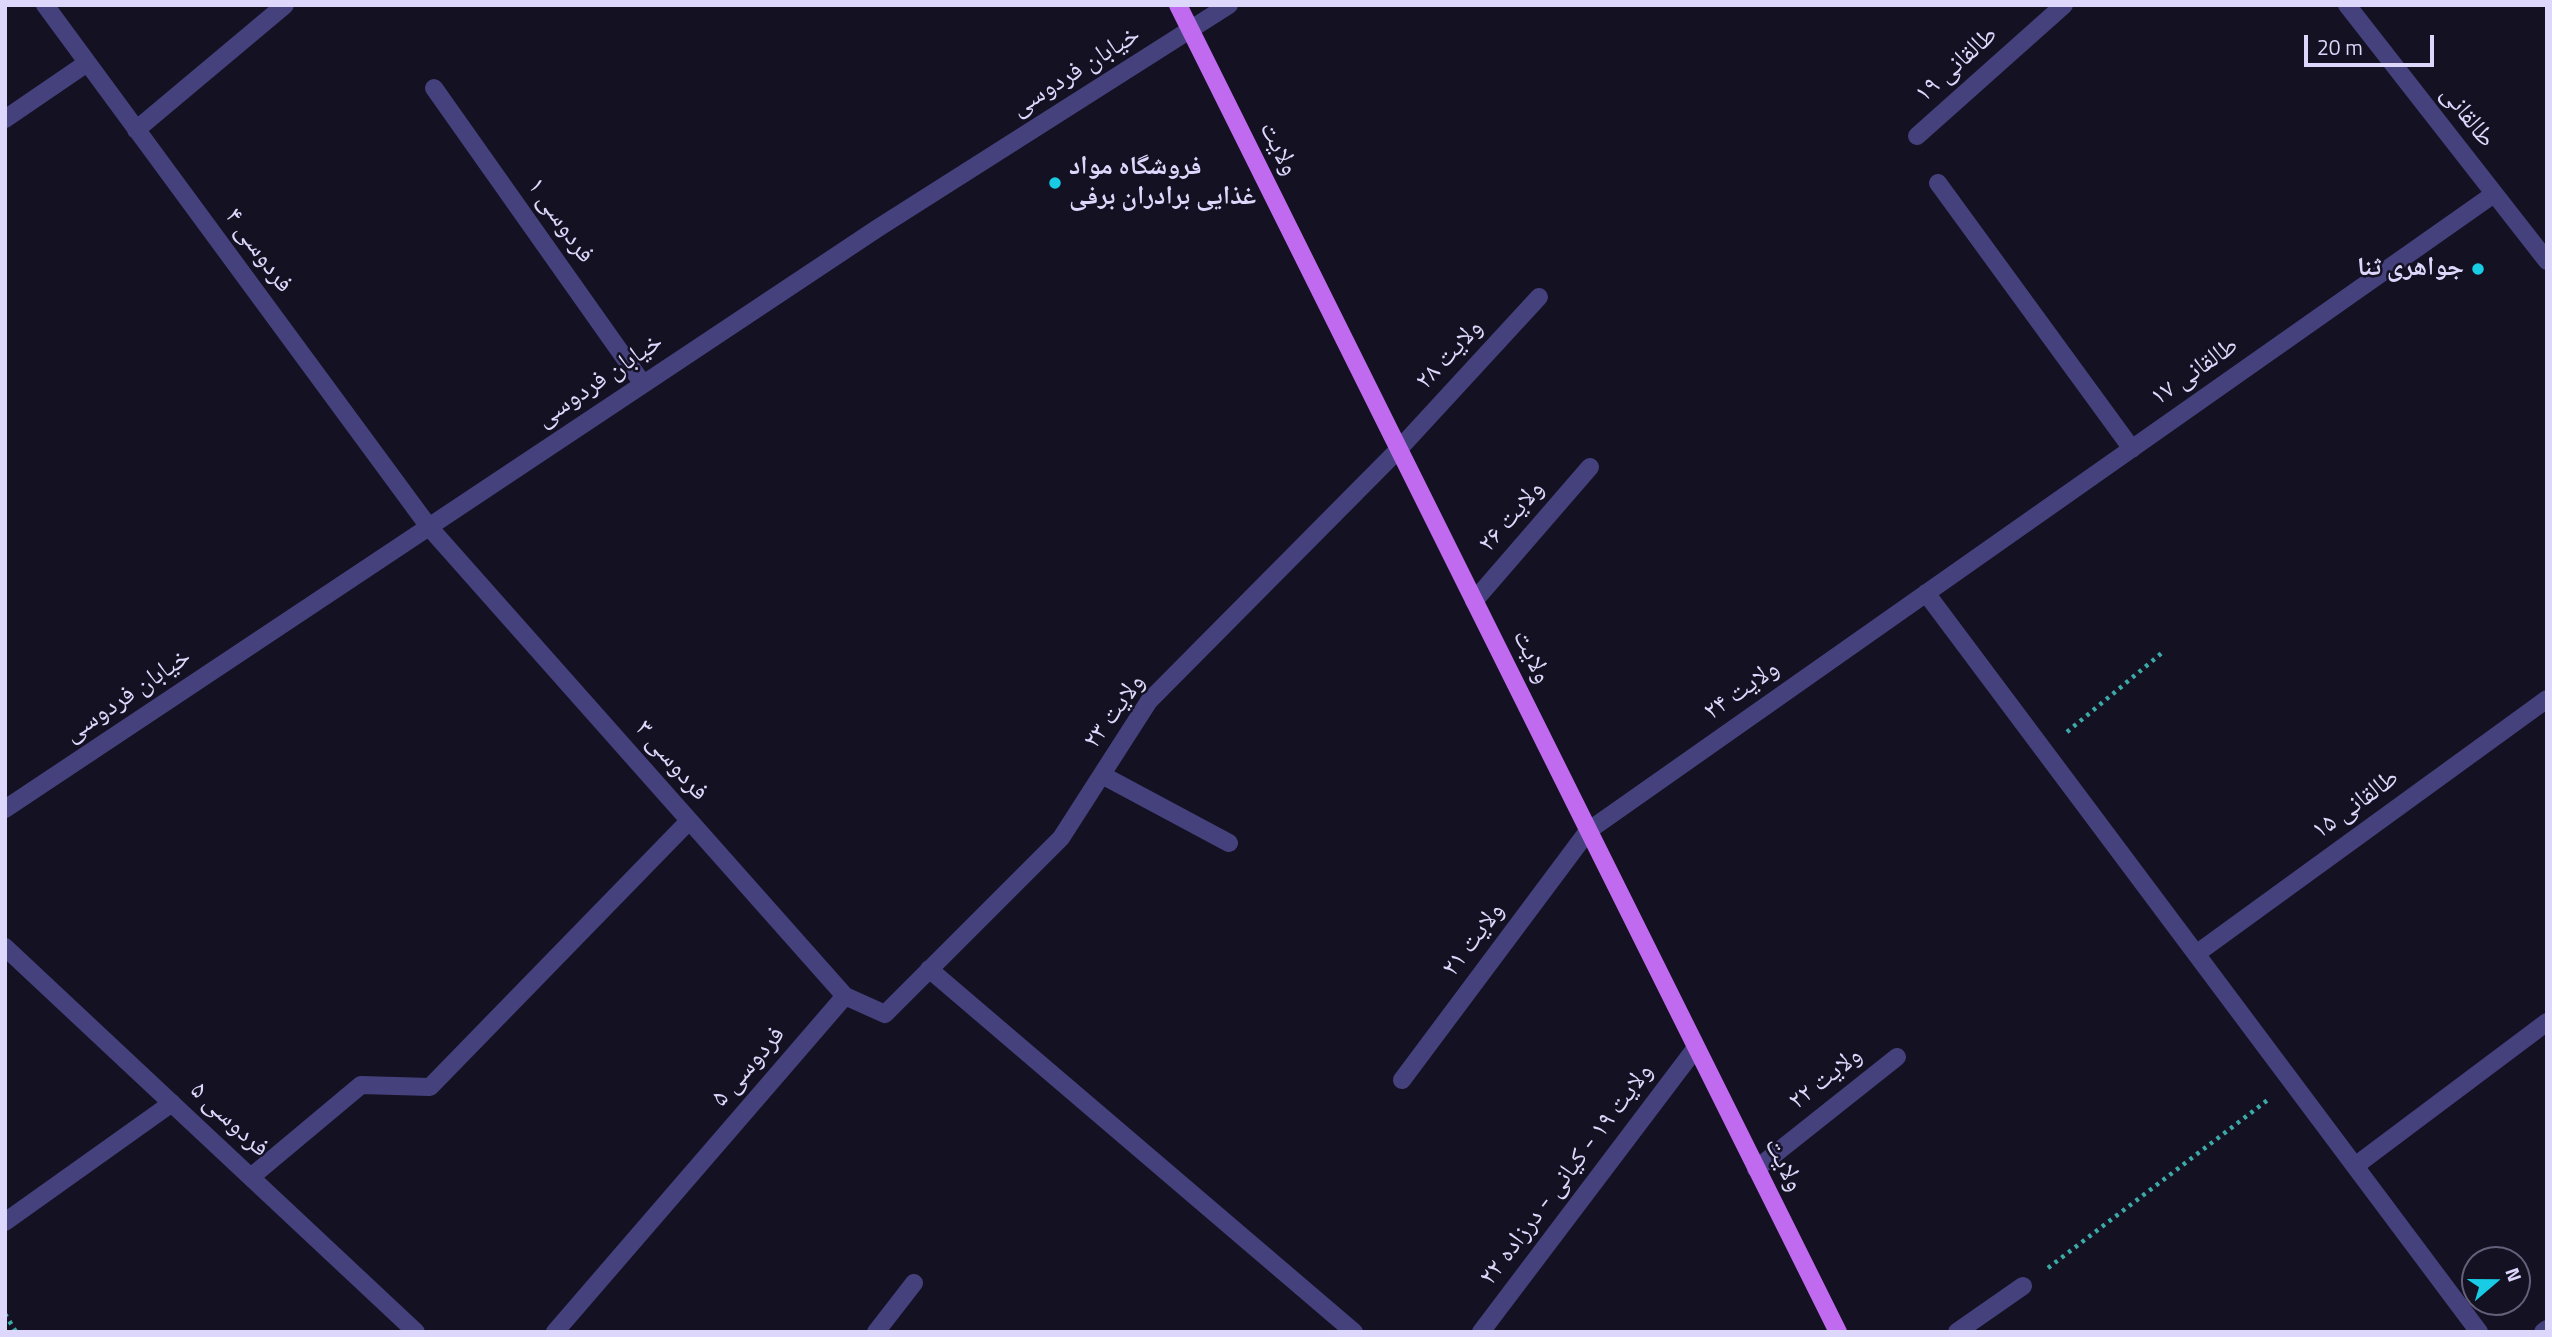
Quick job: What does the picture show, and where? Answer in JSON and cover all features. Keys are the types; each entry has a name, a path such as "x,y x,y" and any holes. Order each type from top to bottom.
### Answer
{"main road":[{"name":"ولایت","path":"1178,5 1838,1332"}],"street":[{"name":"فردوسی ۴","path":"45,5 429,527"},
{"path":"136,130 285,5"},
{"name":"خیابان فردوسی","path":"5,809 878,228 1229,5"},
{"name":"طالقانی ۱۹","path":"1917,136 2064,5"},
{"name":"طالقانی","path":"2347,5 2547,261"},
{"path":"5,119 87,63"},
{"name":"فردوسی ۱","path":"434,88 643,384"},
{"path":"1938,183 2132,449"},
{"name":"طالقانی ۱۷","path":"1926,593 2494,194"},
{"name":"ولایت ۲۸","path":"1399,449 1539,296"},
{"name":"ولایت ۲۳","path":"885,1014 1061,838 1149,701 1399,449"},
{"name":"ولایت ۲۶","path":"1474,601 1590,467"},
{"name":"فردوسی ۳","path":"429,527 845,996 885,1014"},
{"path":"1926,593 2479,1332"},
{"name":"ولایت ۲۴","path":"1588,831 1926,593"},
{"name":"طالقانی ۱۵","path":"2196,954 2547,699"},
{"path":"1102,775 1229,843"},
{"path":"251,1177 361,1085 430,1087 689,821"},
{"name":"ولایت ۲۱","path":"1402,1080 1588,831"},
{"name":"فردوسی ۵","path":"5,947 251,1177 408,1329"},
{"path":"929,969 1354,1332"},
{"name":"فردوسی ۵","path":"555,1332 845,996"},
{"path":"2355,1166 2547,1022"},
{"name":"ولایت ۱۹ - کیانی - درزاده ۲۲","path":"1481,1332 1695,1049"},
{"name":"ولایت ۲۲","path":"1756,1169 1897,1057"},
{"path":"5,1222 172,1103"},
{"path":"876,1332 914,1283"},
{"path":"1957,1332 2023,1286"}],"path":[{"path":"2045,751 2163,652"},
{"path":"2023,1286 2292,1081"},
{"path":"5,1314 16,1332"}],"place":[{"name":"فروشگاه مواد غذایی برادران برفی","path":"1055,183"},
{"name":"جواهری ثنا","path":"2478,269"}]}
